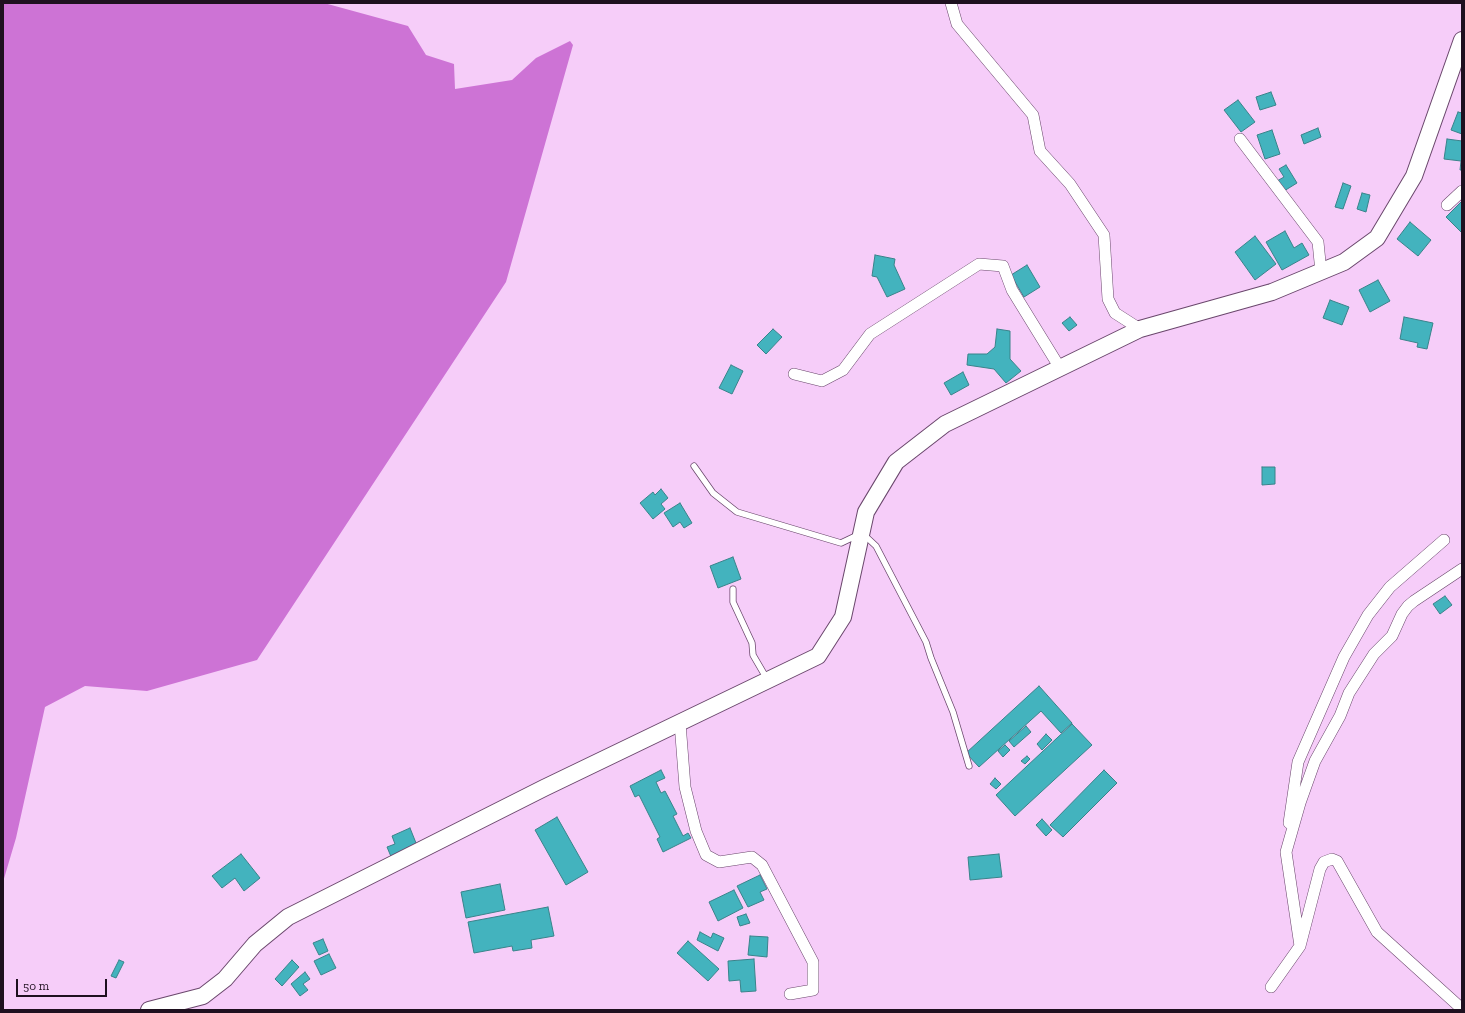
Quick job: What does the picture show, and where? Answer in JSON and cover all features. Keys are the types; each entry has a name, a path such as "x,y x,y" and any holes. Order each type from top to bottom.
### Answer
{"street":[{"path":"951,3 957,24 1033,115 1040,151 1070,184 1104,235 1108,299 1115,312 1140,329"},
{"path":"149,1010 203,996 224,979 256,944 288,917 544,788 818,656 843,617 866,512 896,462 945,424 1140,329 1272,292 1344,262 1377,238 1414,176 1462,40"},
{"path":"1240,139 1318,242 1321,272"},
{"path":"1447,205 1462,191"},
{"path":"794,374 822,381 843,370 870,334 979,264 1003,266 1012,290 1060,368"},
{"path":"1300,946 1286,852 1291,805 1298,762 1344,657 1368,615 1390,587 1444,540"},
{"path":"1286,852 1300,802 1315,761 1340,716 1349,693 1374,654 1392,636 1402,614 1408,606 1462,569"},
{"path":"680,723 685,787 696,830 706,855 719,862 752,857 762,865 813,962 813,990 790,994"},
{"path":"1271,987 1300,946 1320,870 1324,862 1332,859 1337,861 1377,932 1462,1009"}],"lane":[{"path":"694,466 713,492 737,512 841,543 862,533 876,546 926,642 953,712 969,766"},
{"path":"733,589 732,602 752,643 753,655 768,680"}],"shaded area":[{"path":"3,3 324,3 408,26 426,55 454,64 455,89 512,80 536,58 570,41 573,45 506,282 257,660 147,691 85,686 45,707 16,838 3,882"}],"building":[{"path":"1271,92 1276,105 1260,110 1256,97"},
{"path":"1238,100 1255,122 1241,132 1224,110"},
{"path":"1458,112 1462,113 1462,134 1451,130"},
{"path":"1318,128 1321,137 1304,144 1301,135"},
{"path":"1272,130 1280,154 1265,159 1257,135"},
{"path":"1447,139 1462,141 1462,170 1460,170 1461,161 1444,159"},
{"path":"1286,165 1297,183 1284,191 1277,181 1284,177 1279,169"},
{"path":"1343,183 1351,186 1343,209 1335,207"},
{"path":"1362,193 1370,195 1366,212 1357,209"},
{"path":"1462,201 1462,233 1446,217"},
{"path":"1410,222 1431,240 1418,256 1397,239"},
{"path":"1285,231 1294,248 1302,243 1309,255 1282,270 1266,242"},
{"path":"1255,236 1276,264 1255,280 1235,252"},
{"path":"875,255 895,259 894,265 905,289 887,297 877,277 872,276"},
{"path":"1027,265 1040,287 1024,297 1011,275"},
{"path":"1378,280 1390,301 1370,312 1359,290"},
{"path":"1330,300 1349,307 1342,325 1323,318"},
{"path":"1070,317 1077,325 1069,331 1062,323"},
{"path":"1404,317 1433,323 1427,349 1417,347 1418,343 1400,339"},
{"path":"773,329 782,337 766,354 757,345"},
{"path":"997,329 1010,331 1010,359 1021,371 1006,383 994,369 967,365 968,354 987,354 995,347"},
{"path":"731,365 743,371 732,394 719,388"},
{"path":"963,372 969,385 951,395 944,383"},
{"path":"1262,467 1275,467 1275,484 1262,485"},
{"path":"661,489 668,498 661,504 665,509 653,519 640,503 653,492 655,495"},
{"path":"680,503 692,523 684,528 680,522 673,527 664,513"},
{"path":"733,557 741,579 718,588 710,566"},
{"path":"1445,596 1452,605 1440,614 1433,604"},
{"path":"1039,686 1072,723 1061,733 1041,711 979,767 966,753"},
{"path":"1072,724 1092,745 1015,816 996,795"},
{"path":"1026,726 1031,732 1014,747 1009,741"},
{"path":"1046,734 1052,740 1042,750 1037,744"},
{"path":"1005,745 1010,750 1003,757 998,751"},
{"path":"1027,756 1030,759 1025,764 1021,761"},
{"path":"661,770 665,778 656,782 661,793 665,791 677,814 673,816 683,836 688,833 691,838 663,852 657,839 660,837 639,795 635,797 630,786"},
{"path":"1104,770 1117,783 1063,837 1050,825"},
{"path":"995,778 1001,784 996,789 990,784"},
{"path":"557,817 588,872 566,885 535,830"},
{"path":"1042,819 1052,830 1046,836 1036,825"},
{"path":"410,828 418,848 392,859 387,847 395,844 392,836"},
{"path":"241,854 260,878 244,891 235,878 222,888 212,876"},
{"path":"999,854 1002,877 970,880 968,857"},
{"path":"760,875 767,889 760,892 764,900 748,907 737,886"},
{"path":"500,884 505,910 466,918 461,892"},
{"path":"734,890 743,908 718,921 709,902"},
{"path":"548,907 554,936 531,940 532,948 513,951 512,946 474,953 468,922"},
{"path":"746,914 750,923 740,926 737,917"},
{"path":"700,932 711,938 713,933 724,938 718,951 697,940"},
{"path":"750,936 768,937 767,957 748,955"},
{"path":"323,939 328,951 319,955 313,943"},
{"path":"688,941 719,969 708,981 677,953"},
{"path":"329,954 336,968 321,975 314,961"},
{"path":"754,959 756,991 741,992 740,980 729,981 728,961"},
{"path":"119,960 124,962 116,978 111,976"},
{"path":"292,960 299,967 282,986 275,979"},
{"path":"305,972 310,979 303,984 308,990 300,996 291,984"}]}
